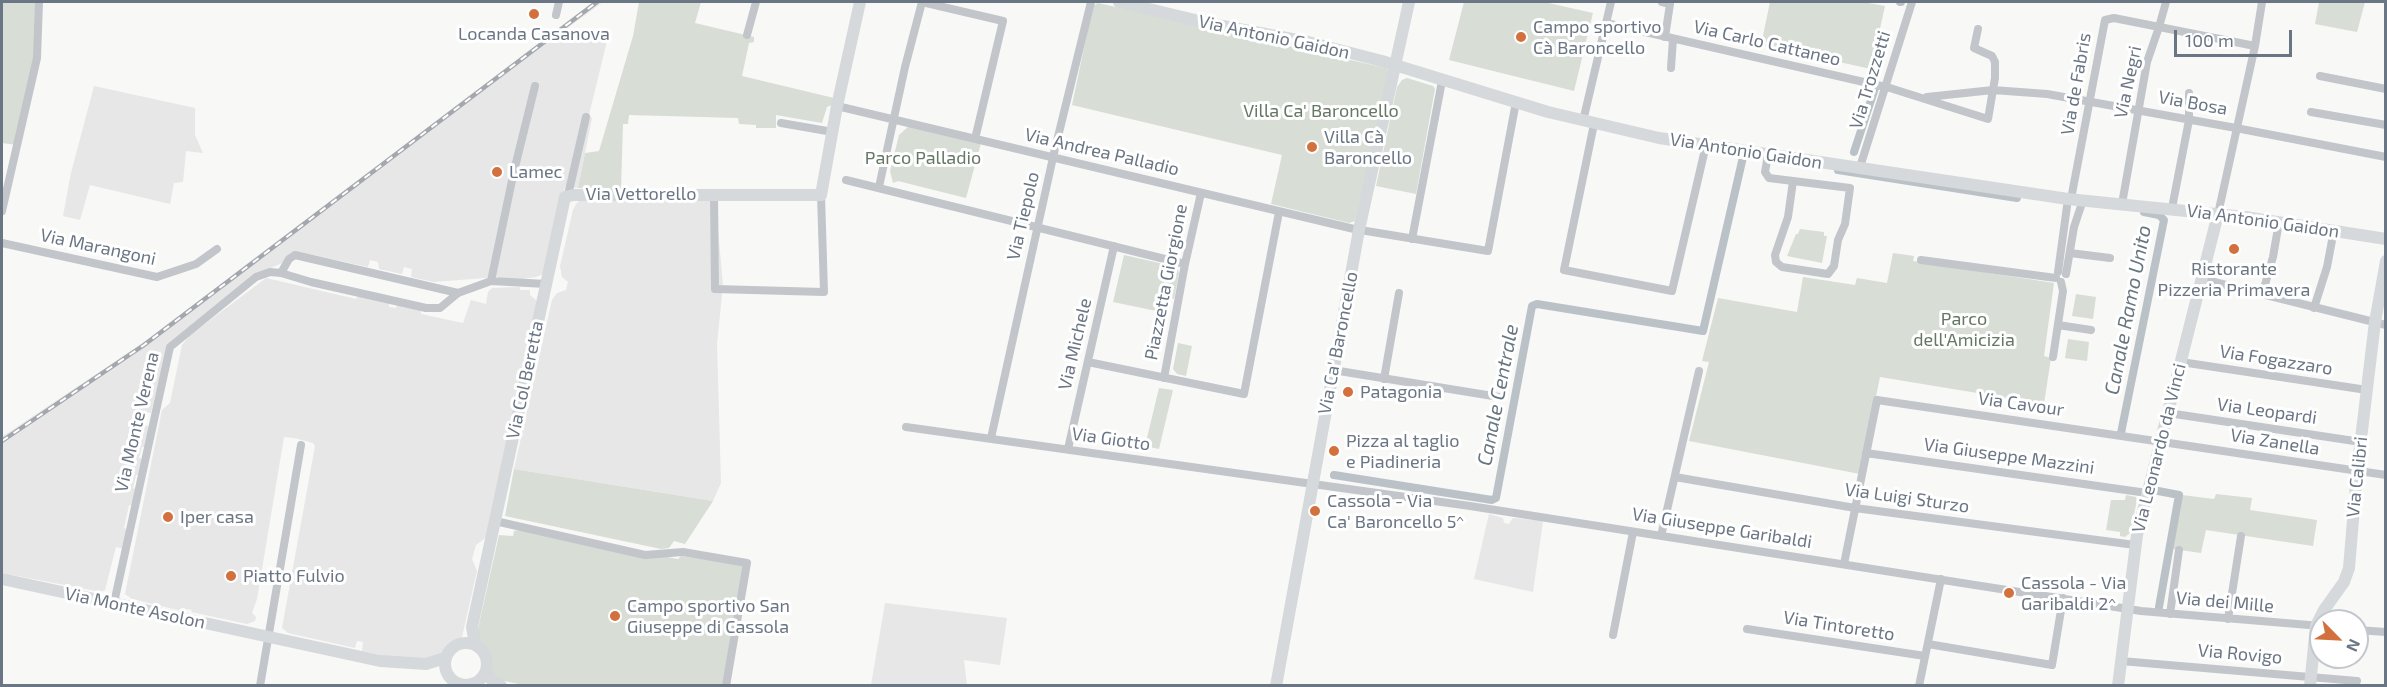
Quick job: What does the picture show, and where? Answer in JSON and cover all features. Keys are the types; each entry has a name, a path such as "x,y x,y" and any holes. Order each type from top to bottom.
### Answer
{"street":[{"path":"2,211 37,58 39,2"},
{"path":"556,15 559,2"},
{"path":"747,35 756,2"},
{"name":"Via Vettorello","path":"714,194 716,289 824,292 821,195 837,106 860,2"},
{"path":"879,188 922,2 1003,21 975,139"},
{"name":"Via Tiepolo","path":"991,438 1037,227 1091,2"},
{"name":"Via Antonio Gaidon","path":"1119,2 1212,24 1308,42 1589,122 1767,158 1860,167 2074,199 2172,208 2385,239"},
{"name":"Via Ca' Baroncello","path":"1276,686 1359,230 1409,2"},
{"path":"1611,2 1564,270 1672,291 1706,146"},
{"path":"1662,2 1670,4 1671,68"},
{"name":"Via Trozzetti","path":"1860,167 1912,2"},
{"path":"2159,27 2166,2"},
{"path":"2218,214 2255,46 2262,2"},
{"name":"Via de Fabris","path":"2074,199 2105,20 2114,18 2159,27"},
{"name":"Via Carlo Cattaneo","path":"1606,23 1885,87"},
{"name":"Via Negri","path":"2122,204 2147,62 2159,27 2255,46"},
{"name":"Via Bosa","path":"1885,87 1988,119 1995,62 1992,56 1974,48 1978,29"},
{"path":"2320,76 2385,89"},
{"path":"1412,239 1442,81"},
{"path":"535,86 514,171 491,282 546,284"},
{"name":"Via Bosa","path":"1920,98 1993,90 2047,94 2385,157"},
{"path":"2172,208 2189,120 2189,93"},
{"name":"Via Andrea Palladio","path":"837,106 1359,230 1488,250 1516,102"},
{"path":"2311,112 2385,125"},
{"name":"Via Col Beretta","path":"475,644 472,627 563,201 568,195 586,117"},
{"path":"781,123 833,132"},
{"path":"1767,158 1765,172 1767,177 1850,188 1845,224 1838,240 1834,266 1828,274 1782,267 1776,262 1776,251 1788,217 1793,181"},
{"path":"846,180 1185,264"},
{"name":"Piazzetta Giorgione","path":"1164,378 1201,193"},
{"name":"Via Vettorello","path":"568,195 821,195"},
{"path":"2060,277 2070,253 2074,228 2074,199"},
{"path":"2053,357 2063,291 2060,277 2074,199"},
{"path":"1088,362 1244,394 1279,212"},
{"name":"Via Leonardo da Vinci","path":"2118,686 2135,545 2218,214"},
{"path":"2262,295 2273,257 2279,222"},
{"path":"2314,308 2327,267 2334,230"},
{"name":"Via Marangoni","path":"2,243 157,277 196,264 217,249"},
{"name":"Via Michele","path":"1068,449 1114,246"},
{"path":"2070,253 2110,258"},
{"path":"281,273 294,255 458,293"},
{"path":"1921,260 2060,277"},
{"name":"Via Calibri","path":"2325,609 2344,582 2349,568 2357,472 2367,390 2380,324 2385,261"},
{"name":"Via Monte Verena","path":"114,603 170,347 256,277 270,272 426,308 440,308 458,293 491,282"},
{"path":"2202,279 2380,324"},
{"path":"1384,379 1399,293"},
{"path":"2058,325 2091,330"},
{"name":"Via Fogazzaro","path":"2181,362 2367,390"},
{"path":"1333,370 1499,397"},
{"path":"1661,536 1700,370"},
{"name":"Via Cavour","path":"1866,453 1877,400 2160,441"},
{"name":"Via Leopardi","path":"2168,413 2361,442"},
{"name":"Via Giotto","path":"906,427 1312,484"},
{"name":"Via Zanella","path":"2160,441 2385,475"},
{"path":"260,686 301,445"},
{"path":"1844,564 1866,453"},
{"name":"Via Giuseppe Mazzini","path":"1866,453 2147,493"},
{"name":"Via Luigi Sturzo","path":"1675,477 1855,508 2135,545"},
{"name":"Via Giuseppe Garibaldi","path":"1312,484 2127,609"},
{"path":"495,521 645,555 683,552 747,563 726,686"},
{"path":"1613,636 1633,532"},
{"path":"2228,619 2241,536"},
{"path":"2169,614 2179,550"},
{"name":"Via Monte Asolon","path":"2,579 380,661 426,664 446,672"},
{"path":"1919,686 1941,579"},
{"path":"1928,644 2052,665 2063,598"},
{"name":"Via dei Mille","path":"2127,609 2309,625"},
{"path":"462,643 475,644 485,653 488,662 482,676 466,685 458,684 446,672 445,658 450,650 462,643 472,627"},
{"name":"Via Tintoretto","path":"1747,629 1925,656"},
{"path":"2369,631 2385,632"},
{"name":"Via Monte Asolon","path":"426,664 445,658"},
{"name":"Via Rovigo","path":"2121,661 2310,681 2357,681"},
{"path":"482,676 498,684"}],"shaded area":[{"path":"593,2 603,2 566,29 607,41 589,115 592,118 578,188 565,187 546,273 522,279 501,280 497,277 434,282 411,277 412,269 404,267 402,274 379,269 378,262 370,260 368,267 299,252 287,261 268,269 168,345 151,413 143,412 142,419 139,419 138,424 149,426 145,447 142,447 139,458 142,459 139,475 136,475 133,488 136,489 133,506 129,505 124,528 128,530 124,549 116,547 105,590 101,592 2,573 2,437 144,342"},
{"path":"94,86 195,108 195,135 203,153 186,151 183,182 174,183 170,204 90,185 80,220 63,216 71,173"},
{"path":"715,197 723,285 717,344 721,483 713,501 514,469 552,300 557,293 566,290 568,282 562,277 560,266 576,204 579,201"},
{"path":"266,278 356,299 358,296 389,303 389,307 396,308 397,305 421,310 421,314 463,323 471,300 486,304 488,292 492,288 520,287 520,290 530,290 530,295 539,303 488,536 476,545 472,559 477,571 462,637 448,647 441,656 409,661 362,651 363,642 357,641 355,648 288,633 282,628 315,446 313,443 294,438 284,437 257,599 252,613 256,617 255,621 247,624 191,612 192,610 187,609 186,612 132,599 125,594 162,410 170,403 182,345 189,336"},
{"path":"1489,514 1503,518 1504,523 1509,524 1513,518 1543,521 1533,592 1474,579"},
{"path":"885,603 1007,618 1000,665 964,660 967,685 871,685"}],"green space":[{"path":"2,2 40,2 41,17 17,145 2,143"},
{"path":"639,2 701,2 695,23 754,37 754,42 749,43 742,76 834,98 832,105 827,107 822,123 776,115 776,128 756,128 756,125 739,124 738,118 629,115 628,124 623,124 621,189 578,188 585,153 599,151 633,36"},
{"name":"Campo sportivo Cà Baroncello","path":"1464,2 1544,2 1593,13 1574,91 1449,60"},
{"path":"1770,2 1863,2 1885,6 1871,69 1761,45"},
{"path":"2319,2 2365,2 2357,32 2315,24"},
{"name":"Villa Ca' Baroncello","path":"1098,3 1386,68 1389,71 1355,221 1349,223 1271,204 1282,155 1072,105 1092,10"},
{"path":"1407,78 1433,86 1435,89 1416,194 1376,186 1397,87 1402,80"},
{"name":"Parco Palladio","path":"909,126 981,143 966,198 898,181 893,183 890,171 899,135"},
{"path":"1800,229 1824,232 1824,236 1827,236 1822,263 1787,256"},
{"name":"Parco dell'Amicizia","path":"1893,253 1914,256 1913,261 2054,283 2044,356 2051,358 2044,404 1880,377 1860,474 1689,441 1709,362 1702,361 1718,298 1797,312 1803,277 1855,285 1857,278 1887,283"},
{"path":"1124,255 1177,267 1179,273 1174,299 1169,298 1166,313 1113,302"},
{"path":"2076,294 2096,297 2093,319 2072,316"},
{"path":"2068,339 2089,342 2087,361 2065,358"},
{"path":"1178,343 1192,346 1186,376 1177,374 1173,369"},
{"path":"1159,388 1173,390 1159,449 1145,446"},
{"path":"514,469 713,501 685,544 674,541 669,548 661,549 505,516"},
{"path":"2216,494 2252,498 2250,510 2317,520 2313,546 2206,530 2201,553 2173,549 2182,495 2214,499"},
{"path":"2126,495 2136,497 2137,500 2130,533 2125,537 2120,536 2120,532 2106,530 2111,500 2125,500"},
{"name":"Campo sportivo San Giuseppe di Cassola","path":"519,530 678,559 681,556 748,566 728,685 524,685 494,679 490,672 490,664 484,663 485,648 475,642 499,535 513,536 514,531"}],"waterway":[{"path":"1854,152 1875,88"},
{"name":"Canale Centrale","path":"1334,475 1492,500 1496,498 1532,306 1537,304 1703,331 1743,157"},
{"name":"Canale Ramo Unito","path":"1838,170 2017,198"},
{"name":"Canale Ramo Unito","path":"2121,433 2164,220 2159,215 2144,212"},
{"name":"Canale Ramo Unito","path":"2153,490 2179,495 2159,607"}],"railway":[{"path":"2,441 144,345 597,2"}],"place":[{"name":"Locanda Casanova","path":"534,14"},
{"name":"Campo sportivo Cà Baroncello","path":"1521,37"},
{"name":"Villa Cà Baroncello","path":"1312,147"},
{"name":"Lamec","path":"497,172"},
{"name":"Ristorante Pizzeria Primavera","path":"2234,249"},
{"name":"Patagonia","path":"1348,392"},
{"name":"Pizza al taglio e Piadineria","path":"1334,451"},
{"name":"Cassola - Via Ca' Baroncello 5^","path":"1315,511"},
{"name":"Iper casa","path":"168,517"},
{"name":"Piatto Fulvio","path":"231,576"},
{"name":"Cassola - Via Garibaldi 2^","path":"2009,593"},
{"name":"Campo sportivo San Giuseppe di Cassola","path":"615,616"}]}
